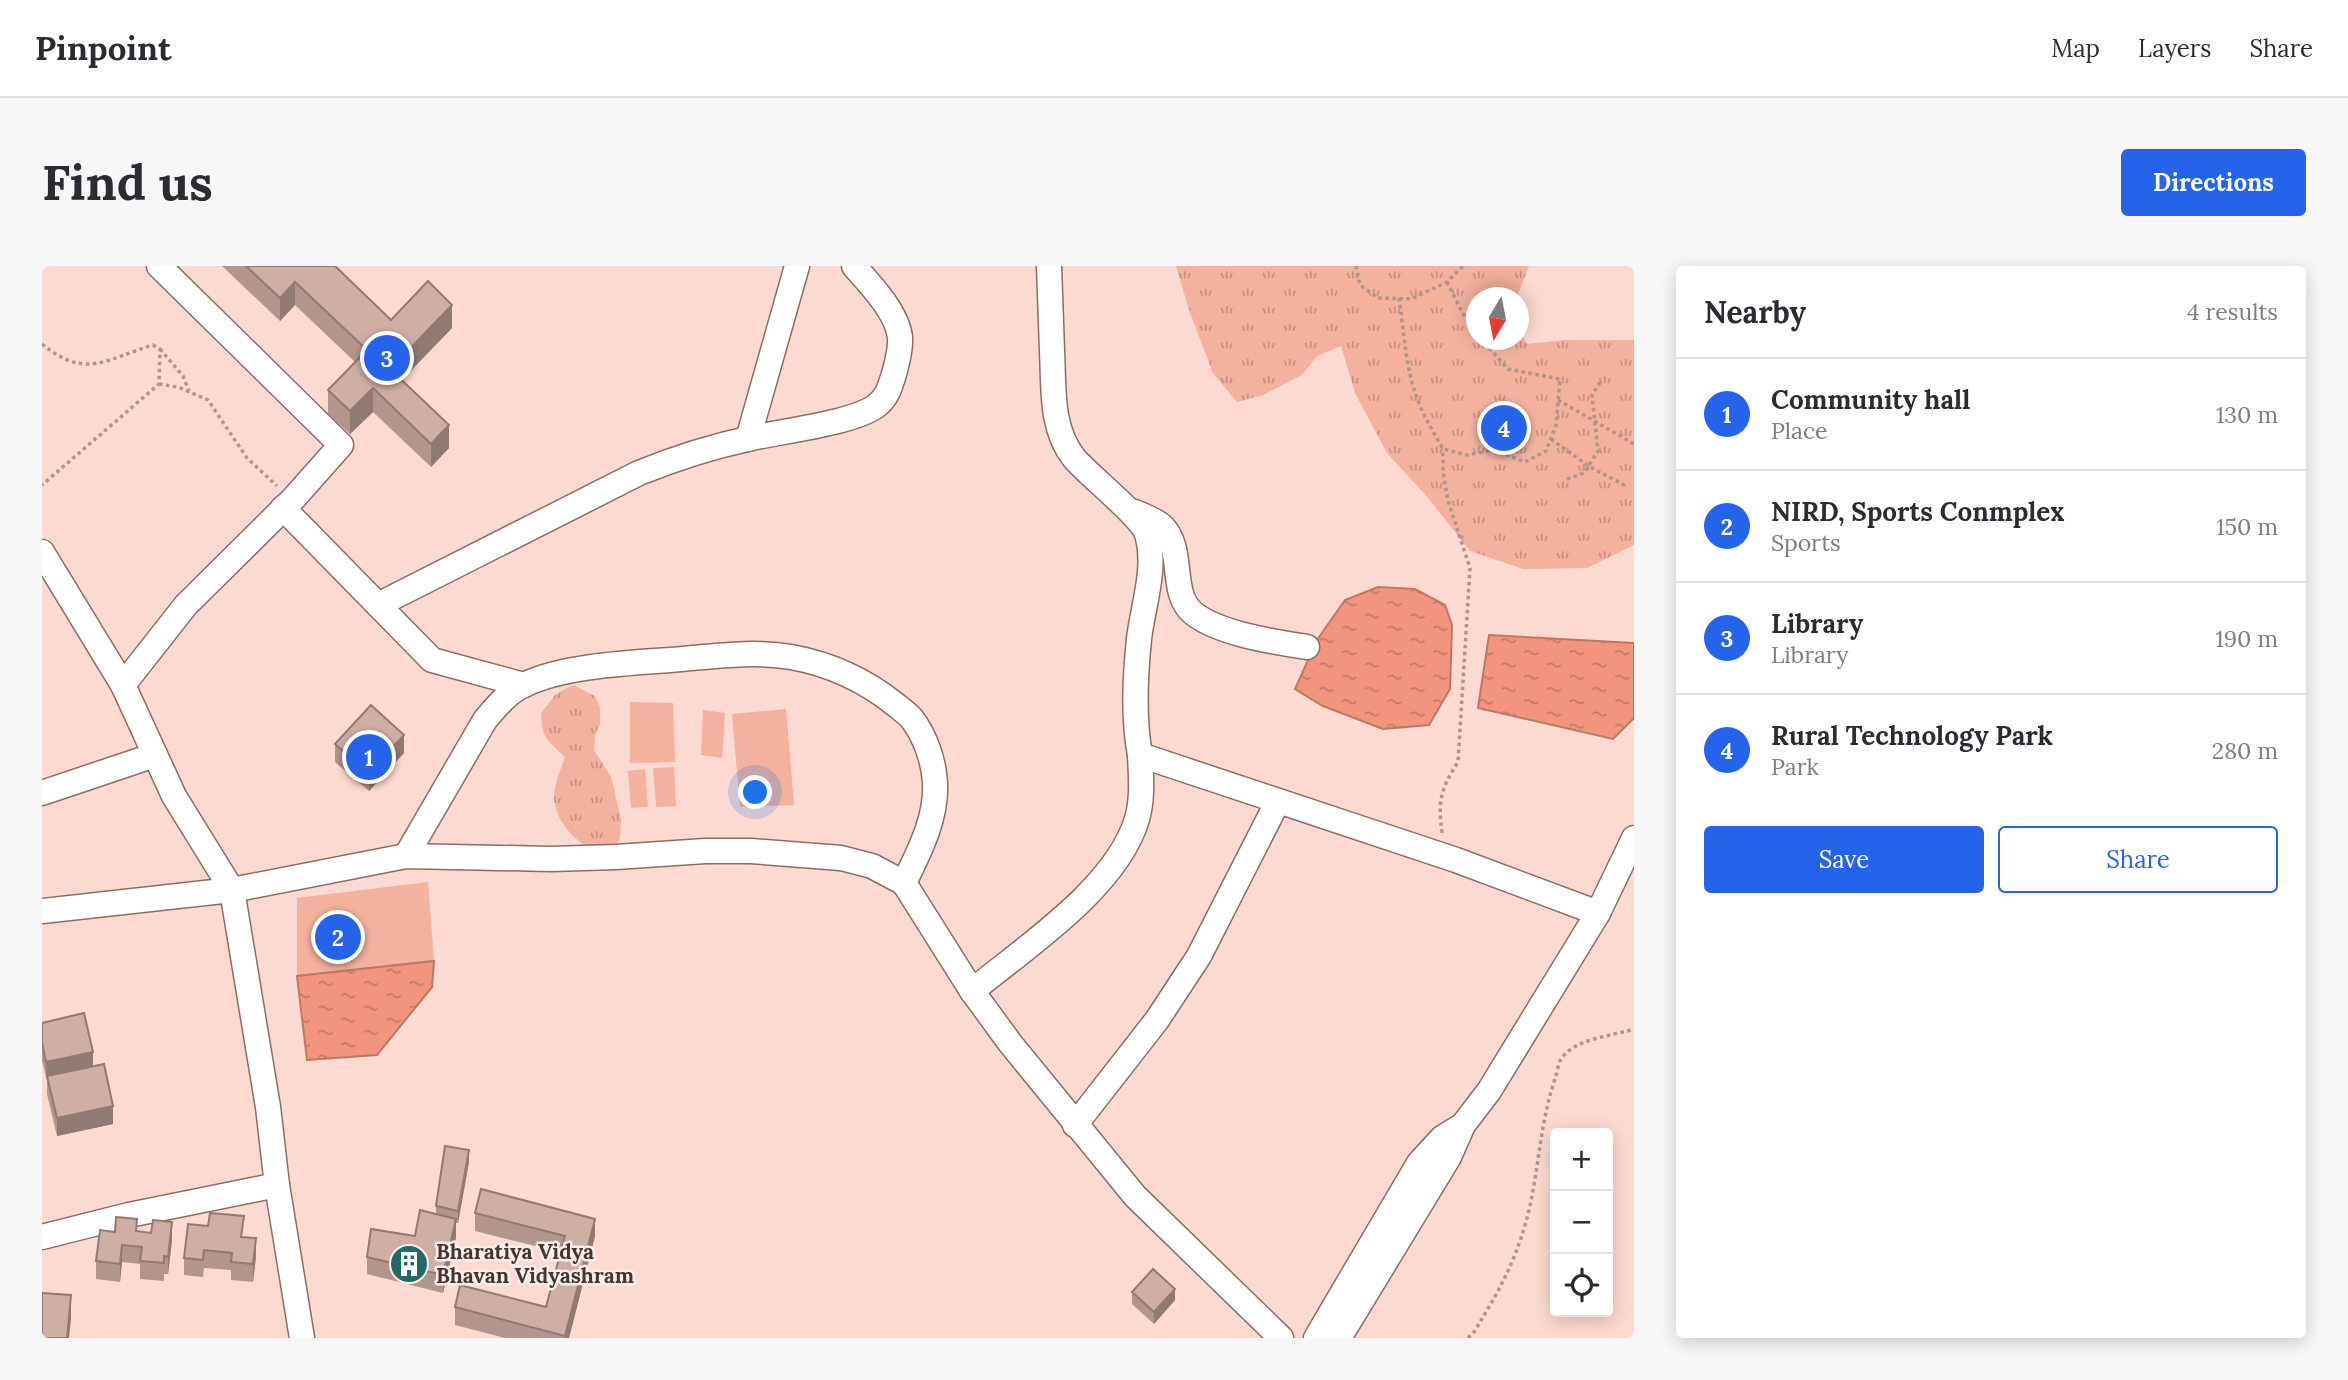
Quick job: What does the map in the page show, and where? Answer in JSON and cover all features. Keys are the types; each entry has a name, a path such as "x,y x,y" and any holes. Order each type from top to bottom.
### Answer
{"street":[{"path":"123,685 186,605 289,503 341,445 159,266"},
{"path":"748,439 797,266"},
{"path":"378,605 639,473 667,462 748,439 858,416 877,406 888,393 899,357 900,337 895,321 879,295 854,266"},
{"path":"972,991 1041,936 1106,876 1125,849 1138,818 1141,790 1135,704 1139,639 1150,570 1147,531 1073,457 1062,438 1055,411 1049,266"},
{"path":"289,503 378,605 432,660 524,685"},
{"path":"1126,508 1164,528 1171,542 1181,591 1193,613 1236,632 1307,647"},
{"path":"42,552 123,685 174,796 232,890 302,1338"},
{"path":"406,856 485,720 501,701 524,685 561,673 612,665 751,654 791,657 837,668 879,691 911,718 929,750 935,783 932,812 922,846 904,883"},
{"path":"43,789 155,755"},
{"path":"1140,755 1456,860 1598,913"},
{"path":"1074,1125 1157,1020 1192,967 1278,801"},
{"path":"1339,1338 1449,1157 1463,1125 1489,1091 1598,913 1634,838"},
{"path":"42,911 232,890 406,856 551,859 751,851 841,858 872,866 904,883 972,991 1010,1043 1074,1125 1135,1196 1281,1338"},
{"path":"1316,1338 1419,1163 1443,1138 1463,1125"},
{"path":"42,1237 129,1215 277,1185"}],"path":[{"path":"1356,266 1360,285 1378,298 1411,299 1447,282 1463,266"},
{"path":"1447,282 1466,318"},
{"path":"1399,298 1407,359 1415,394 1443,449 1443,471 1448,501 1470,568 1458,762 1447,780 1438,806 1442,836 1456,860"},
{"path":"42,344 55,355 79,365 102,363 153,345 160,349 183,376 190,393"},
{"path":"42,485 159,384 160,349"},
{"path":"1443,449 1467,454 1494,450 1525,462 1546,452 1556,425 1560,379 1508,369 1491,350"},
{"path":"1567,479 1584,473 1598,451 1592,395 1601,381"},
{"path":"159,384 178,387 208,400 247,458 289,503"},
{"path":"1558,400 1634,444"},
{"path":"1551,439 1590,467 1626,486"},
{"path":"1468,1338 1503,1286 1517,1252 1530,1205 1550,1093 1561,1059 1574,1048 1601,1035 1634,1029"}],"green space":[{"path":"1176,266 1529,266 1521,287 1466,287 1466,350 1529,350 1529,344 1565,340 1634,340 1634,545 1587,568 1523,569 1470,551 1429,499 1387,453 1355,393 1341,346 1317,356 1302,375 1263,395 1237,402 1213,373"},
{"path":"573,685 595,696 600,708 600,724 595,735 594,750 611,777 621,819 620,838 613,851 597,851 581,843 561,821 555,804 556,785 565,757 547,738 541,713 556,694"},
{"path":"630,702 673,703 675,762 630,763"},
{"path":"786,709 794,805 740,807 732,714"},
{"path":"703,710 725,713 722,758 701,755"},
{"path":"674,767 676,806 656,807 653,768"},
{"path":"645,769 648,807 631,808 628,771"},
{"path":"428,882 434,961 297,976 297,898"}],"water":[{"path":"1378,587 1415,589 1445,605 1452,625 1450,689 1429,725 1383,729 1323,706 1295,689 1317,640 1345,600"},
{"path":"1489,635 1634,643 1634,718 1613,739 1478,708"},
{"path":"434,961 432,987 377,1055 307,1060 297,976"}],"building":[{"path":"246,266 335,266 391,320 428,281 452,305 390,369 449,425 431,444 373,388 350,411 328,390 367,350 295,282 280,298"},
{"path":"371,705 404,735 369,773 335,744"},
{"path":"84,1013 93,1052 46,1062 42,1023"},
{"path":"104,1064 113,1106 57,1118 47,1076"},
{"path":"445,1146 469,1150 458,1211 436,1206"},
{"path":"481,1189 595,1219 565,1336 455,1307 460,1285 546,1307 565,1236 475,1213"},
{"path":"420,1210 456,1219 443,1275 367,1257 371,1229 415,1236"},
{"path":"210,1213 244,1216 241,1237 256,1238 253,1264 231,1262 232,1253 204,1250 203,1260 184,1258 188,1224 208,1226"},
{"path":"116,1217 137,1219 136,1231 151,1233 153,1220 172,1222 168,1257 164,1256 164,1263 140,1261 142,1247 122,1245 120,1264 96,1261 100,1230 115,1232"},
{"path":"1153,1269 1175,1289 1154,1312 1132,1292"},
{"path":"42,1293 71,1295 67,1338 42,1338"}],"place":[{"name":"Library","path":"387,358"},
{"name":"Rural Technology Park","path":"1504,428"},
{"name":"Community hall","path":"369,757"},
{"name":"NIRD, Sports Conmplex","path":"338,937"},
{"name":"Bharatiya Vidya Bhavan Vidyashram","path":"409,1264"}]}
